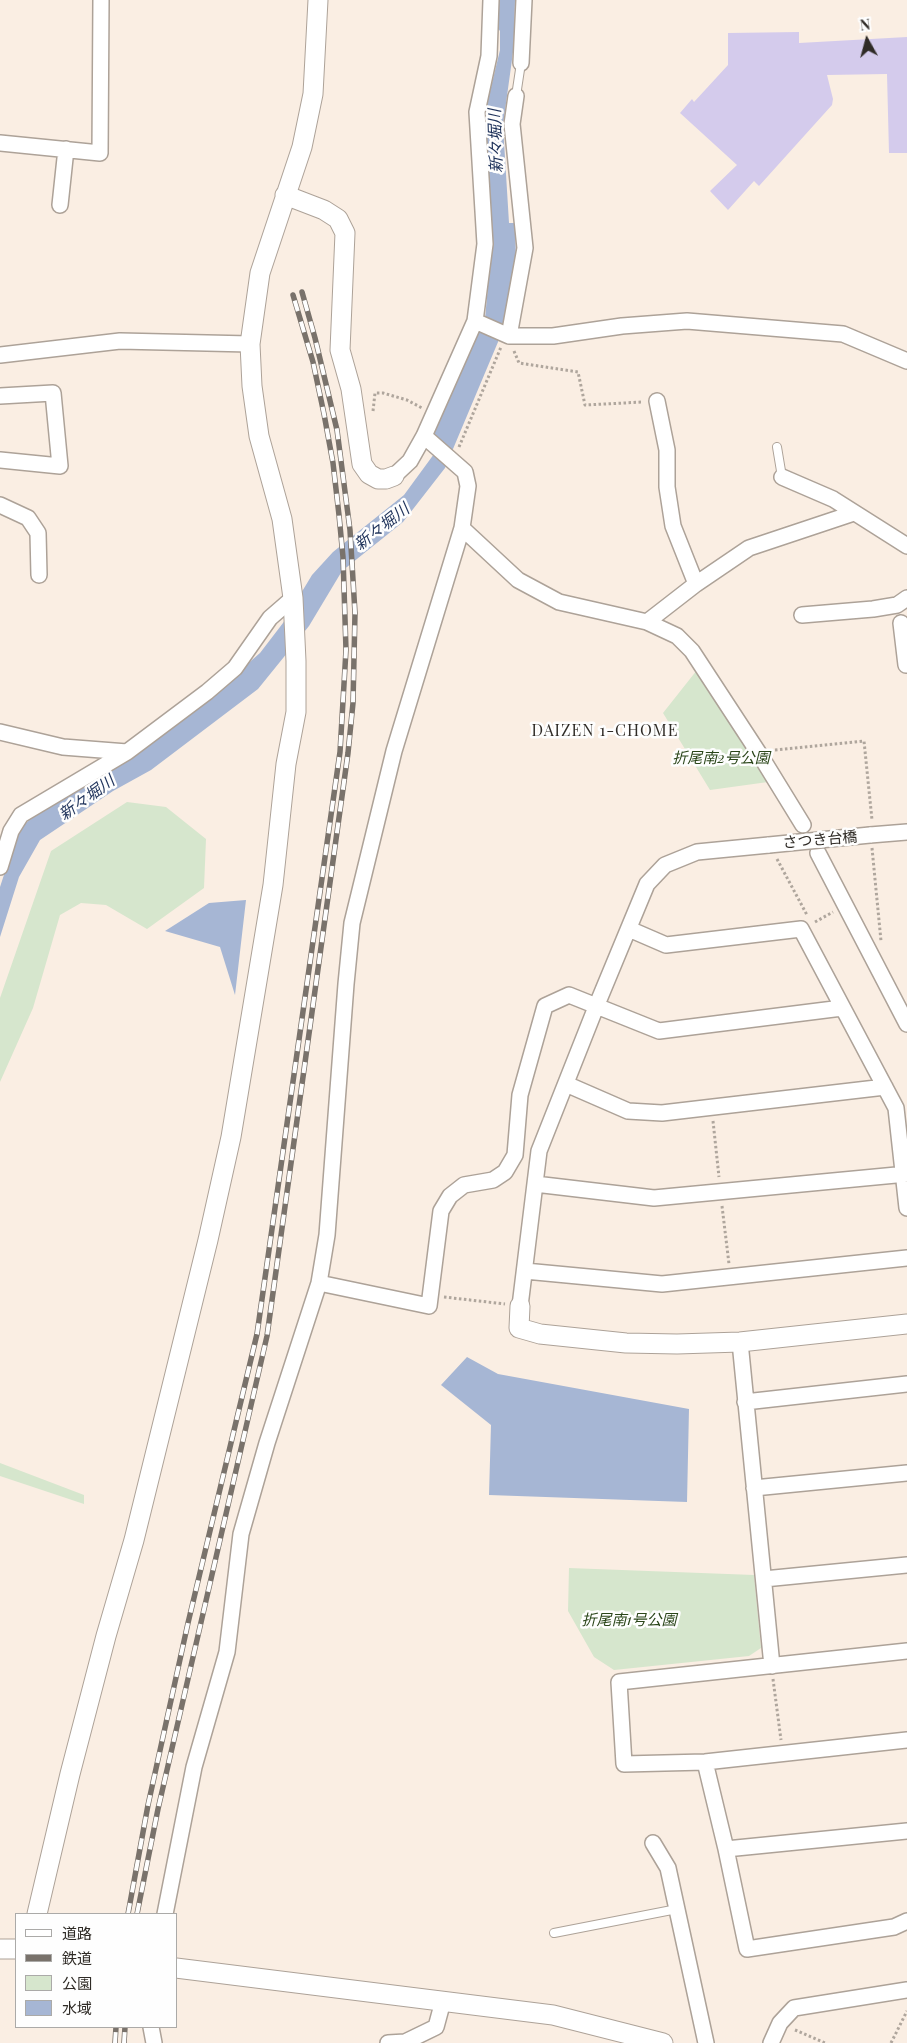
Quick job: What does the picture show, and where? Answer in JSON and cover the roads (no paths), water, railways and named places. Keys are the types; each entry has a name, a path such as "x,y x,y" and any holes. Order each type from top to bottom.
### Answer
{"street":[{"path":"0,143 100,153 101,0"},
{"path":"37,1913 70,1774 106,1636 134,1540 208,1240 231,1137 273,885 286,764 296,712 296,661 293,598 282,520 259,436 252,386 250,344 260,273 302,147 313,94 318,0"},
{"path":"285,195 324,210 338,219 345,233 340,350 351,389 362,464 369,474 378,479 386,479 394,476 428,440 434,413 475,321 485,244 478,112 489,56 492,0"},
{"path":"521,63 524,0"},
{"path":"509,336 525,248 512,124 516,96"},
{"path":"60,206 66,149"},
{"path":"475,321 509,336 553,336 622,326 687,321 844,334 907,361"},
{"path":"0,355 120,341 250,344"},
{"path":"0,396 53,393 60,466 0,460"},
{"path":"657,401 666,450 667,487 673,526 696,584"},
{"path":"165,1913 194,1767 226,1652 241,1534 267,1443 319,1283 328,1235 352,923 394,751 462,528 468,486 465,472 428,440"},
{"path":"782,477 833,499 907,546"},
{"path":"0,505 28,518 38,533 39,575"},
{"path":"647,622 696,584 749,548 854,513"},
{"path":"462,528 518,580 558,602 647,622 677,636 692,651 803,825"},
{"path":"0,868 11,830 21,815 127,752 207,692 234,668 270,618 293,598"},
{"path":"802,614 873,609 898,605 907,598"},
{"path":"901,624 907,668"},
{"path":"0,732 63,747 127,752"},
{"name":"さつき台橋","path":"515,1305 524,1271 539,1151 596,1007 648,884 666,865 697,852 772,850 871,835 907,832"},
{"path":"818,853 907,1024"},
{"path":"629,929 666,945 801,929 896,1108 905,1174 907,1208"},
{"path":"319,1283 429,1306 441,1211 450,1196 464,1185 492,1180 505,1172 515,1155 520,1095 545,1006 569,995 660,1031 842,1008"},
{"path":"566,1084 628,1111 662,1113 885,1087"},
{"path":"535,1184 654,1198 905,1174"},
{"path":"524,1271 662,1284 907,1258"},
{"path":"515,1305 519,1328 540,1334 634,1343 740,1342 907,1324"},
{"path":"740,1342 772,1666"},
{"path":"745,1402 907,1384"},
{"path":"754,1488 907,1473"},
{"path":"764,1579 907,1565"},
{"path":"907,1651 619,1682 624,1764 705,1762 907,1740"},
{"path":"705,1762 747,1949 894,1926 907,1921"},
{"path":"726,1849 907,1831"},
{"path":"653,1843 668,1868 706,2043"},
{"path":"0,1949 15,1949"},
{"path":"178,1968 553,2015 619,2030 663,2043"},
{"path":"771,2043 780,2023 794,2008 907,1990"},
{"path":"388,2043 405,2042 436,2027 444,2001"},
{"path":"151,2028 154,2043"}],"lane":[{"path":"516,96 521,63"},
{"path":"777,447 782,477"},
{"path":"554,1933 677,1909"}],"water":[{"name":"新々堀川","path":"499,0 515,0 514,45 503,125 509,223 515,223 516,259 513,291 498,342 445,468 403,522 342,571 309,626 258,689 151,770 113,791 40,840 19,877 0,937 0,887 19,829 34,816 146,747 213,694 260,653 283,623 312,575 333,552 404,495 434,454 434,432 485,319 492,241 485,112 500,50 500,31 497,27"},
{"path":"246,900 235,995 220,947 165,931 209,903"},
{"path":"467,1357 498,1374 689,1409 687,1502 489,1495 491,1425 441,1385"}],"railway":[{"path":"137,1913 158,1809 267,1336 348,753 353,703 355,613 350,530 337,430 302,292"},
{"path":"128,1913 148,1805 188,1623 257,1334 340,752 346,650 343,557 339,515 333,463 324,414 313,362 293,295"},
{"path":"115,2043 116,2028"},
{"path":"124,2043 125,2028"}],"district":[{"name":"DAIZEN 1-CHOME","path":"605,731"}],"park label":[{"name":"折尾南2号公園","path":"721,758"},
{"name":"折尾南1号公園","path":"629,1620"}]}
